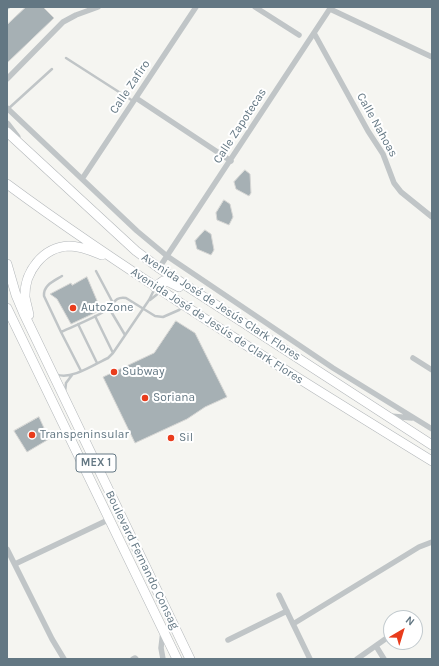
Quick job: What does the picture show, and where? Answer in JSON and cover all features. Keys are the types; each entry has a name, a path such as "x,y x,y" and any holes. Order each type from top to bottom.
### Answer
{"highway":[{"name":"Avenida José de Jesús Clark Flores","path":"7,132 136,251 159,268 432,445"},
{"name":"Avenida José de Jesús de Clark Flores","path":"7,184 36,206 158,289 313,388 432,461"},
{"path":"33,332 26,301 27,284 34,266 46,254 61,247 74,246 89,250 119,262"},
{"name":"Boulevard Fernando Consag","path":"7,264 16,295 33,332 190,659"},
{"path":"158,289 159,282 166,281 198,294"},
{"name":"Boulevard Fernando Consag","path":"7,308 177,659"},
{"path":"73,443 84,438"}],"street":[{"path":"7,79 63,22 76,15 98,7"},
{"name":"Calle Zafiro","path":"82,179 196,7"},
{"path":"257,7 298,35"},
{"path":"331,8 432,57"},
{"name":"Calle Zapotecas","path":"159,268 331,8"},
{"name":"Calle Nahoas","path":"314,33 383,154 394,184 401,192 432,217"},
{"path":"135,100 231,161"},
{"path":"7,108 137,231 167,256 333,368 432,429"},
{"path":"7,124 28,152"},
{"path":"7,320 19,332"},
{"path":"413,358 432,370"},
{"path":"388,416 414,418"},
{"path":"15,564 110,519"},
{"path":"293,624 419,547 432,542"},
{"path":"7,549 52,639 64,659"},
{"path":"278,595 310,659"},
{"path":"228,640 287,611"},
{"path":"162,659 161,648 163,630"},
{"path":"357,659 383,641"},
{"path":"376,646 384,659"}],"lane":[{"path":"66,58 135,100"},
{"path":"7,108 52,69"},
{"path":"96,271 113,304"},
{"path":"62,276 46,286 44,296 81,371"},
{"path":"52,372 58,376 73,375 108,358 158,289"},
{"path":"149,300 158,289"},
{"path":"61,332 109,308 118,298 126,298 155,316 162,317 179,310 184,305"},
{"path":"109,308 125,335"},
{"path":"94,316 113,353"},
{"path":"78,324 97,363"},
{"path":"66,400 64,395 65,387 73,375"}],"building":[{"path":"26,7 43,7 54,18 7,63 7,25"},
{"path":"245,170 250,174 251,193 249,196 236,189 234,182"},
{"path":"224,200 230,204 233,217 229,225 217,220 216,213"},
{"path":"205,230 211,234 214,250 211,255 197,249 195,241"},
{"path":"87,277 101,310 71,324 57,299 50,294 71,283 72,285"},
{"path":"176,321 195,333 227,397 205,407 187,419 135,443 103,377 154,353"},
{"name":"Transpeninsular","path":"39,417 49,439 27,452 14,431"}],"place":[{"name":"AutoZone","path":"73,308"},
{"name":"Subway","path":"114,372"},
{"name":"Soriana","path":"145,398"},
{"name":"Transpeninsular","path":"32,435"},
{"name":"Sil","path":"171,438"}]}
